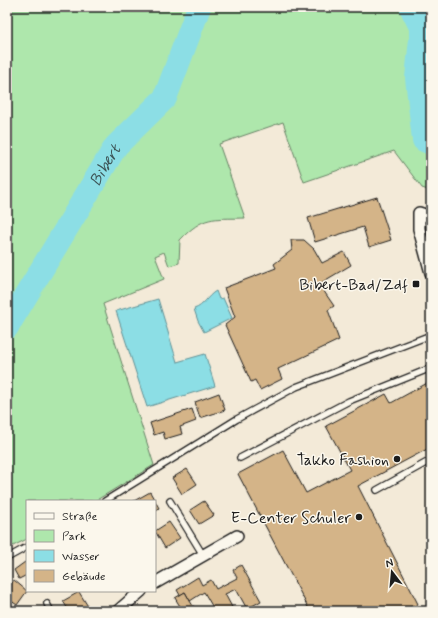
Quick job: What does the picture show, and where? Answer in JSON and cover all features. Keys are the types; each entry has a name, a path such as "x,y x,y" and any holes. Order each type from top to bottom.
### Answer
{"street":[{"path":"431,217 420,213 419,229 431,273"},
{"path":"156,582 237,536"},
{"path":"118,611 136,592"}],"lane":[{"path":"107,500 237,419 296,387 431,335"},
{"path":"240,458 349,401 431,368"},
{"path":"376,490 431,460"},
{"path":"170,501 203,555"},
{"path":"7,558 26,548"},
{"path":"47,604 51,611"}],"green space":[{"path":"7,7 431,7 431,191 422,188 394,151 304,182 283,122 219,144 245,218 216,219 202,222 180,240 179,263 169,266 164,252 155,256 164,279 103,304 154,465 97,500 26,500 26,540 7,549"}],"water":[{"path":"216,291 219,299 223,298 232,318 204,332 194,309 200,306"},
{"path":"158,299 177,362 205,354 215,386 147,407 116,311"}],"building":[{"path":"377,197 391,240 369,247 363,227 315,242 308,218"},
{"path":"291,240 304,240 314,249 322,263 344,252 351,265 319,284 334,306 328,310 339,340 278,369 282,379 260,390 255,380 251,382 225,325 235,317 224,288 276,268 274,264 292,250"},
{"path":"431,381 431,447 358,486 418,604 404,611 310,611 238,474 283,450 306,493 350,470 326,426 386,394 391,403"},
{"path":"219,393 225,410 200,418 195,402"},
{"path":"192,409 196,421 180,427 182,434 165,439 163,432 154,435 150,423"},
{"path":"187,469 197,484 182,494 172,478"},
{"path":"150,492 154,500 136,500"},
{"path":"204,501 214,515 199,524 190,510"},
{"path":"156,503 159,508 156,510"},
{"path":"169,522 180,538 165,548 156,530"},
{"path":"25,562 26,576 19,579 14,570"},
{"path":"241,565 261,601 247,609 236,589 225,594 234,611 215,611 204,592 190,601 185,592 180,595 177,590 198,577 202,585 211,580 216,589 237,578 233,570"},
{"path":"14,580 26,592 17,605 7,598 7,589"},
{"path":"79,592 89,608 84,611 69,611 63,601"},
{"path":"185,592 196,611 175,611 181,608 175,598"}],"waterway":[{"name":"Bibert","path":"7,327 116,146 165,98 199,7"},
{"name":"Bibert","path":"411,7 422,29 417,78 424,140 431,143"}],"place":[{"name":"Bibert-Bad/Zdf","path":"416,284"},
{"name":"Takko Fashion","path":"397,459"},
{"name":"E-Center Schuler","path":"359,517"}]}
